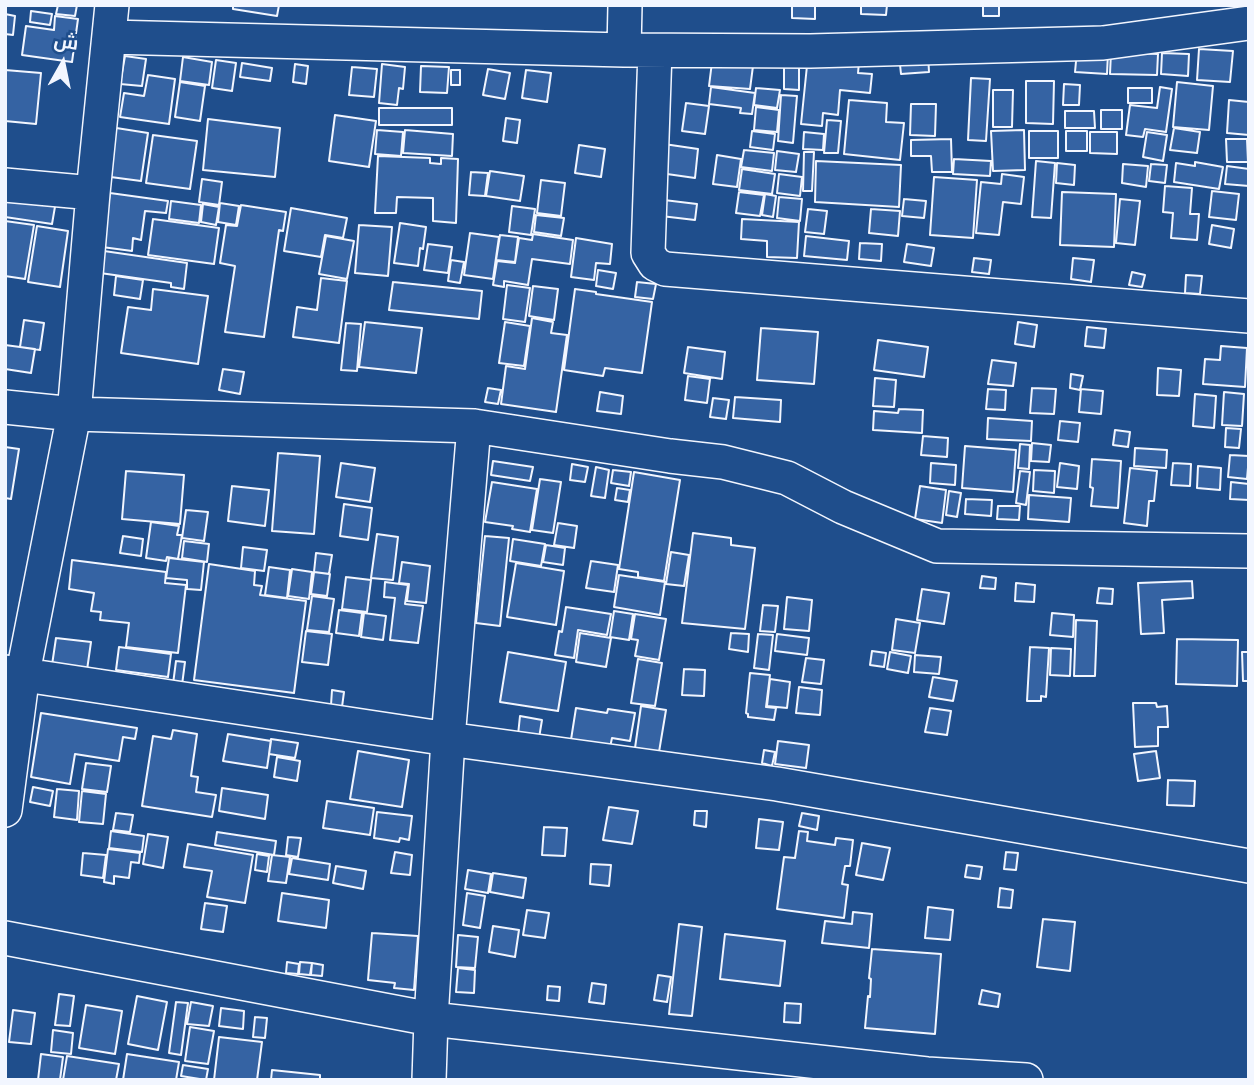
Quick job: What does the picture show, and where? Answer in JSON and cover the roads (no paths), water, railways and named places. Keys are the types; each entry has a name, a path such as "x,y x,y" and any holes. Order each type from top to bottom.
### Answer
{"street":[{"path":"625,5 639,50 648,254 655,264 665,269 1249,316"},
{"path":"5,810 14,672 74,414 110,21 639,50 810,51 1102,43 1238,18"},
{"path":"5,184 93,192"},
{"path":"5,407 74,414 474,426 723,462 788,478 843,507 937,546 1249,551"},
{"path":"429,1080 448,739 474,426"},
{"path":"14,672 448,739 776,784 1249,866"},
{"path":"5,938 431,1019 926,1077 1026,1080"}]}
